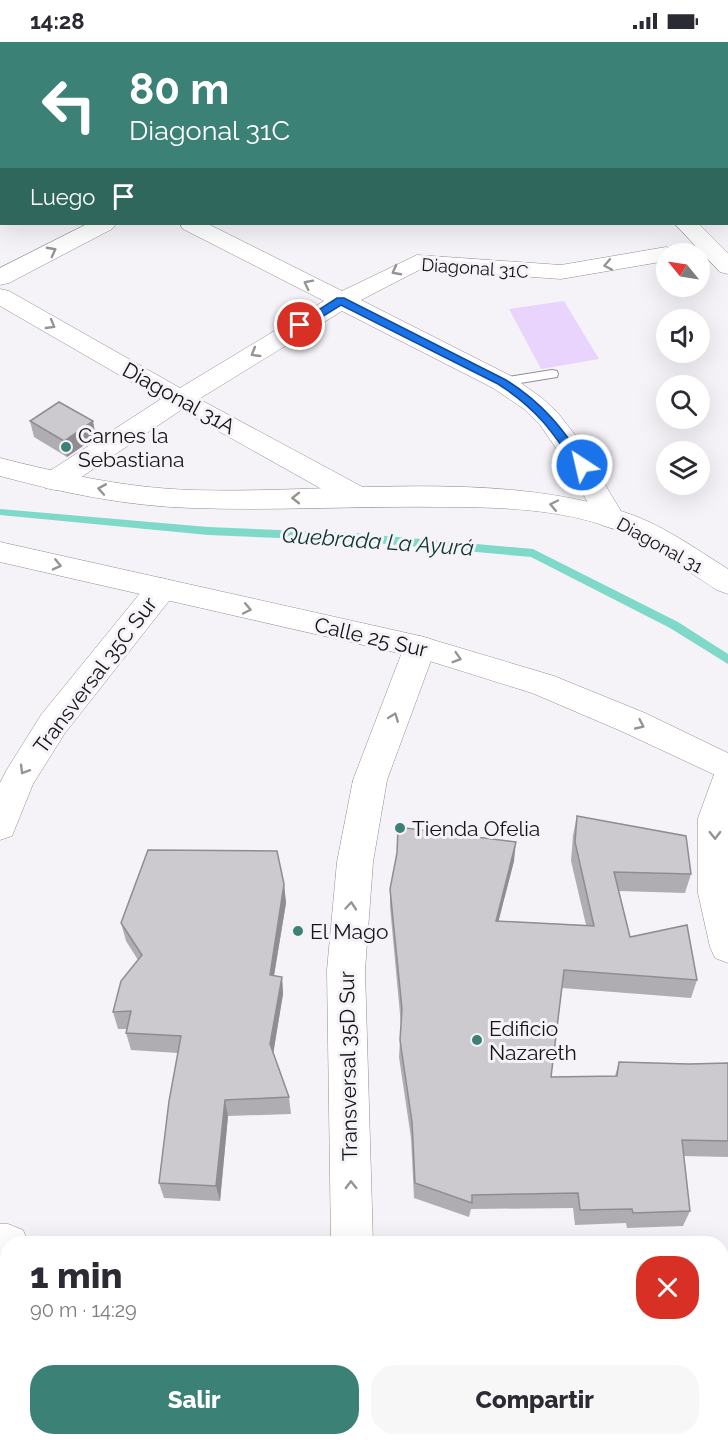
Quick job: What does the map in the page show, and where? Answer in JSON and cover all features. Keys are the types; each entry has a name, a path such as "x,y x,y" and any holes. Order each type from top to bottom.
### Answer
{"street":[{"path":"0,278 102,225"},
{"name":"Diagonal 31","path":"193,225 502,382 525,396 549,419 582,465 611,518 658,540 728,583"},
{"path":"687,225 705,243"},
{"path":"710,248 728,267"},
{"name":"Diagonal 31C","path":"55,481 180,399 341,301 417,262 561,272 656,256"},
{"name":"Diagonal 31A","path":"0,296 360,498"},
{"path":"0,467 55,481 134,495 191,499 474,496 540,502 611,518"},
{"name":"Calle 25 Sur","path":"0,552 420,647 543,684 633,722 728,768"},
{"name":"Transversal 35C Sur","path":"0,826 18,780 52,724 161,589"},
{"name":"Transversal 35D Sur","path":"352,1236 346,970 355,862 370,780 420,647"},
{"path":"728,778 715,818 716,893 728,947"}],"lane":[{"path":"502,382 552,374"}],"shaded area":[{"path":"564,301 599,359 541,369 509,309"}],"building":[{"path":"59,402 93,421 64,441 30,421"},
{"path":"577,816 686,836 691,874 614,872 630,937 687,925 697,980 564,970 551,1077 617,1076 619,1062 728,1063 728,1141 682,1140 690,1211 633,1213 632,1209 580,1210 578,1193 472,1195 472,1203 415,1183 412,1122 400,1040 402,1009 390,889 397,853 398,827 516,842 496,921 594,926 575,842"},
{"path":"148,850 277,851 284,884 270,975 282,977 270,1044 289,1097 225,1100 216,1186 159,1183 169,1101 181,1036 126,1033 131,1011 113,1012 121,981 142,955 121,923"}],"waterway":[{"name":"Quebrada La Ayurá","path":"0,512 208,531 353,537 533,553 674,625 728,660"}],"place":[{"name":"Carnes la Sebastiana","path":"66,447"},
{"name":"Tienda Ofelia","path":"400,828"},
{"name":"El Mago","path":"298,931"},
{"name":"Edificio Nazareth","path":"477,1040"}],"route":[{"path":"300,325 341,301 502,382 525,396 549,419 582,465"}]}
